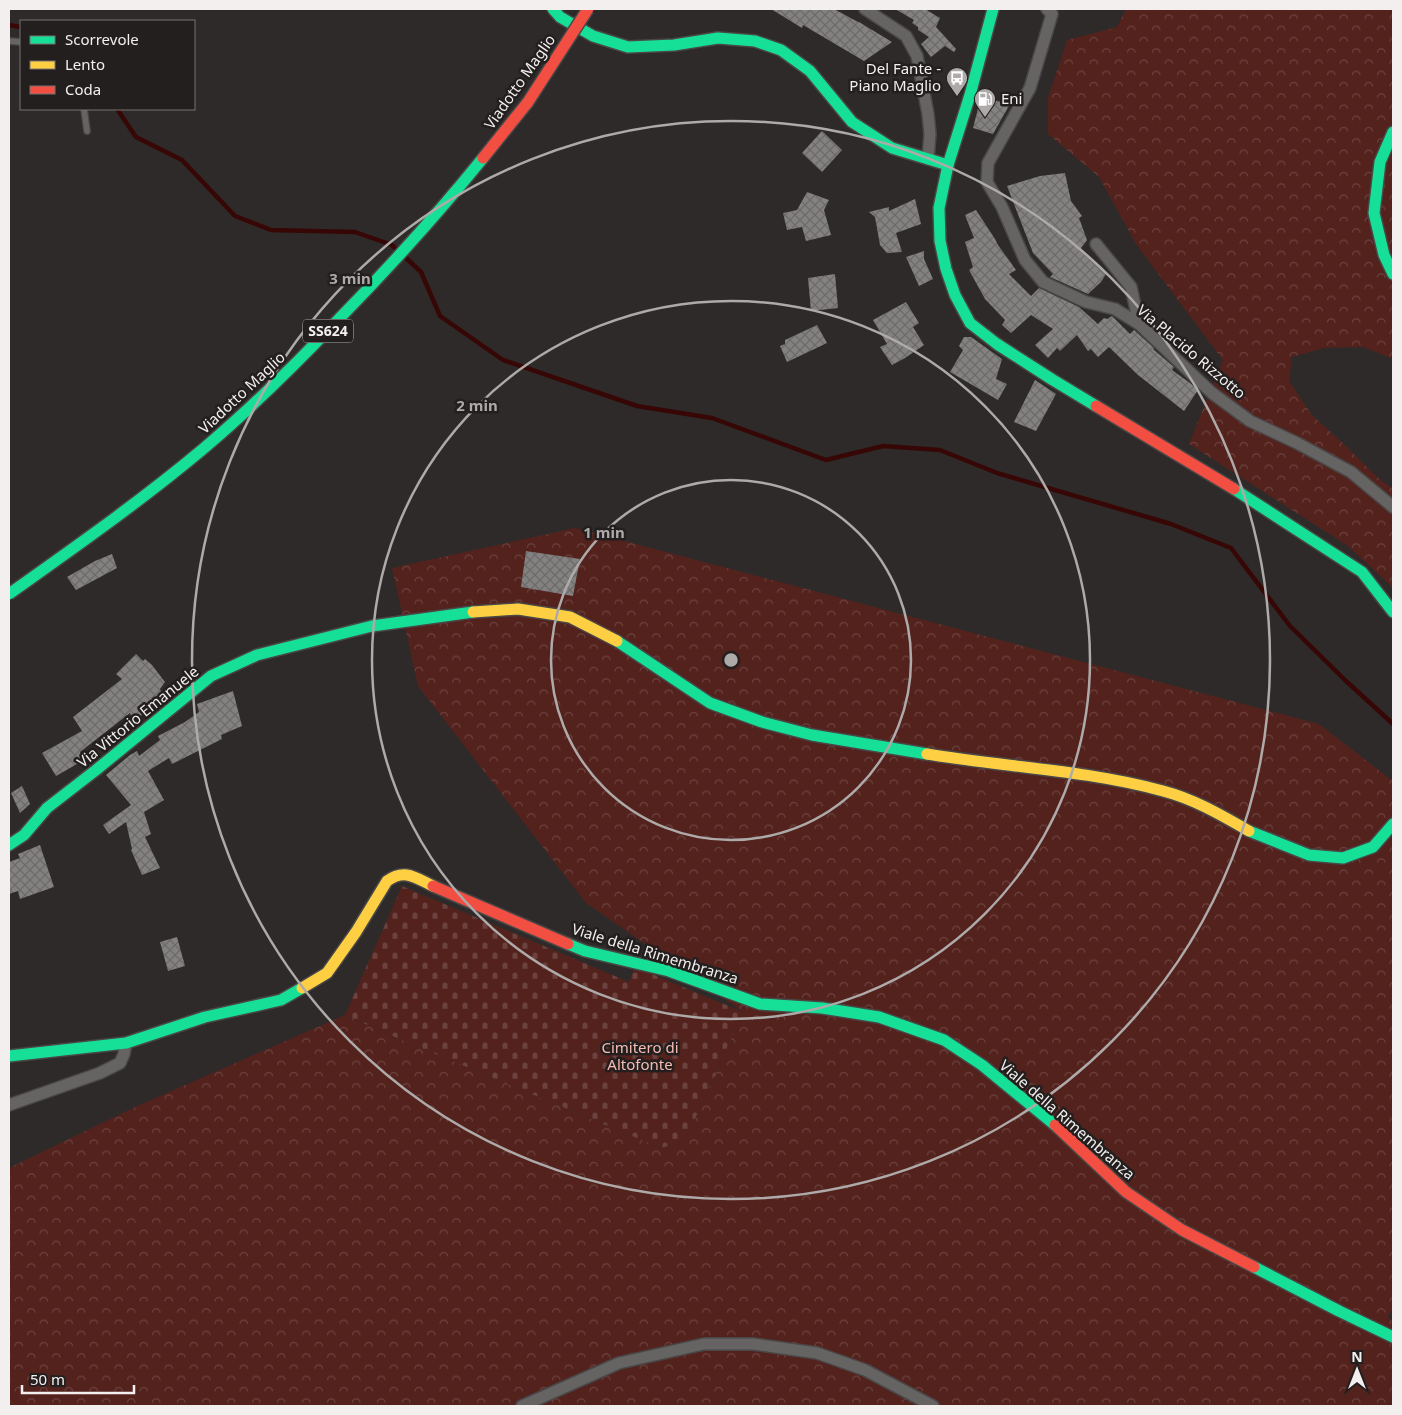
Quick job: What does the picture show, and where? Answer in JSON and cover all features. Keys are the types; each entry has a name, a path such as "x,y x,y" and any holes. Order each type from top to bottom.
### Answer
{"main road":[{"path":"553,9 560,17 593,36 628,47 674,46 718,38 754,42 781,50 810,71 852,122 892,148 948,165"},
{"name":"Viadotto Maglio","path":"9,594 111,522 203,450 289,371 384,274 442,208 528,102 588,9"},
{"path":"993,9 970,95 948,165 939,208 940,241 946,269 955,295 970,323 997,344 1052,380 1213,475 1362,572 1393,612"},
{"path":"1393,132 1380,162 1374,213 1384,255 1393,274"},
{"name":"Via Vittorio Emanuele","path":"9,845 24,834 47,808 211,676 257,655 372,626 462,613 518,609 570,617 612,638 710,703 762,722 804,733 933,756 1098,777 1164,791 1208,808 1251,832 1309,855 1343,858 1373,847 1393,824"},
{"name":"Viale della Rimembranza","path":"9,1056 126,1043 205,1017 280,1000 327,973 356,932 387,881 394,876 406,874 585,951 669,971 760,1004 822,1008 879,1017 944,1040 982,1065 1060,1129 1126,1192 1182,1230 1393,1337"}],"street":[{"path":"864,9 906,36 916,56 928,114 930,134 928,159"},
{"name":"Via Placido Rizzotto","path":"1047,9 1052,14 1030,88 988,163 987,182 1002,207 1024,260 1044,282 1086,302 1115,309 1139,324 1212,393 1250,421 1297,443 1351,472 1393,507"},
{"path":"1096,244 1131,288 1139,324"},
{"path":"9,1105 100,1073 120,1063 126,1043"},
{"path":"522,1406 619,1363 704,1344 753,1344 817,1353 865,1370 933,1406"}],"lane":[{"path":"84,110 87,131"}],"green space":[{"path":"1126,9 1393,9 1393,359 1363,347 1324,348 1292,357 1289,381 1312,415 1377,477 1393,489 1393,588 1348,546 1189,444 1223,360 1136,244 1099,177 1048,134 1048,98 1067,40 1117,27"},
{"path":"575,528 1319,724 1393,781 1393,1308 1388,1317 1393,1322 1393,1406 9,1406 9,1168 135,1107 345,1015 661,1148 685,1141 743,1012 586,903 418,686 392,568"},
{"name":"Cimitero di Altofonte","path":"402,886 629,982 635,967 743,1012 685,1141 661,1148 345,1015"}],"building":[{"path":"771,9 834,9 892,42 864,61 803,25 802,28"},
{"path":"895,9 925,9 940,18 936,27 956,49 954,52 945,46 931,57 921,44 929,37 918,30 918,27 912,23 914,20"},
{"path":"981,97 1010,104 993,134 973,128"},
{"path":"822,131 842,150 822,172 802,153"},
{"path":"1065,173 1071,201 1082,216 1079,218 1087,240 1081,248 1106,274 1101,282 1088,294 1050,277 1053,274 1033,253 1007,186 1040,176"},
{"path":"807,192 829,200 824,210 831,235 806,241 802,227 787,230 783,213 797,210"},
{"path":"915,199 921,224 896,233 902,252 887,253 880,245 875,217 869,212 889,207 889,211"},
{"path":"976,210 1016,270 1009,274 1031,296 1039,288 1079,307 1098,324 1104,318 1107,319 1112,316 1130,334 1134,330 1174,367 1172,370 1198,390 1184,411 1138,375 1109,347 1098,357 1091,349 1088,351 1077,335 1060,351 1057,348 1048,358 1035,345 1053,329 1031,315 1011,333 1002,325 1005,320 985,299 969,270 973,267 965,242 974,238 965,215"},
{"path":"924,251 924,259 933,279 919,286 906,257"},
{"path":"835,274 838,308 811,311 808,278"},
{"path":"906,302 919,323 913,327 924,345 892,365 880,347 887,344 873,320"},
{"path":"817,325 827,343 787,362 780,346 785,344 785,340"},
{"path":"964,337 971,337 1002,359 996,379 1007,384 998,400 950,372 963,350 959,346"},
{"path":"1035,380 1056,394 1036,431 1014,422"},
{"path":"526,551 580,559 573,596 521,587"},
{"path":"112,554 117,568 76,590 67,577 95,561"},
{"path":"136,654 143,661 145,659 152,665 165,682 160,689 164,698 134,722 130,713 80,752 84,760 56,776 42,753 82,731 73,717 122,679 116,674"},
{"path":"233,691 242,726 221,735 222,739 172,764 169,758 148,771 164,800 144,812 151,834 145,837 160,868 142,875 131,850 126,822 109,834 103,825 131,805 106,775 137,751 139,756 160,740 158,736 185,722 199,712 197,704"},
{"path":"22,786 30,804 20,813 11,793"},
{"path":"40,845 54,887 20,899 18,891 9,894 9,862 20,858 18,854"},
{"path":"177,937 185,966 168,971 160,942"}],"waterway":[{"path":"9,25 20,27"},
{"path":"118,110 136,137 182,160 235,216 271,230 355,232 392,245 398,251"},
{"path":"404,256 421,272 440,316 503,360 637,406 712,418 826,460 883,446 940,450 997,473 1171,524 1231,548 1290,626 1393,724"}],"traffic: fast":[{"path":"553,9 560,17 593,36 628,47 674,45 718,38 755,41 781,50 810,71 852,122 892,148 948,165"},
{"path":"993,9 970,95 948,165 939,208 940,241 946,269 955,295 970,323 997,344 1096,406"},
{"path":"1393,132 1380,162 1374,213 1384,255 1393,274"},
{"path":"9,594 156,487 237,419 302,357 373,284 483,158"},
{"path":"1234,489 1362,572 1393,612"},
{"path":"9,845 24,835 47,808 211,676 257,655 372,626 473,612"},
{"path":"617,641 710,703 762,722 812,735 927,754"},
{"path":"1249,831 1309,855 1343,858 1373,847 1393,824"},
{"path":"568,944 585,951 669,971 760,1004 822,1008 879,1017 944,1040 982,1065 1055,1125"},
{"path":"9,1056 126,1043 205,1017 281,1000 302,988"},
{"path":"1254,1267 1393,1337"}],"traffic: slow":[{"path":"473,612 518,609 570,617 617,641"},
{"path":"927,754 1075,773 1134,784 1186,798 1249,831"},
{"path":"302,988 327,973 356,932 387,881 393,877 405,875 416,877 433,886"}],"traffic: jam":[{"path":"483,158 528,102 588,9"},
{"path":"1096,406 1234,489"},
{"path":"433,886 568,944"},
{"path":"1055,1125 1126,1192 1182,1230 1254,1267"}],"place":[{"name":"Del Fante - Piano Maglio","path":"957,97"},
{"name":"Eni","path":"985,118"}]}
